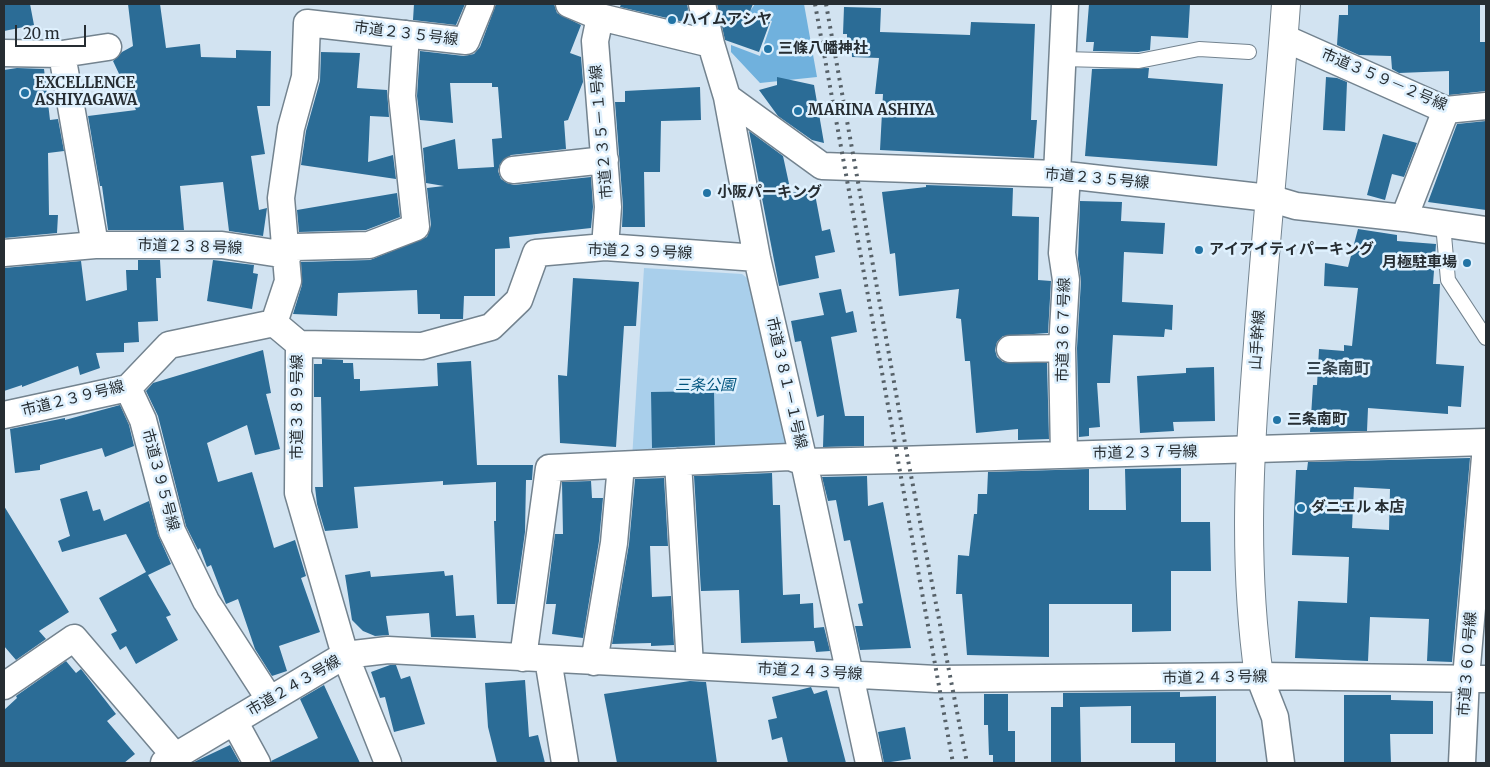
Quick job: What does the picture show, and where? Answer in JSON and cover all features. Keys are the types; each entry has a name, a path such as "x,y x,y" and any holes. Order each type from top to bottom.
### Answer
{"street":[{"name":"市道２３５号線","path":"287,255 281,198 291,128 305,77 307,23 466,41 481,4"},
{"path":"569,4 600,17 711,44"},
{"name":"市道３８１－１号線","path":"702,4 711,44 728,96 757,258 804,462 869,763"},
{"name":"市道３６７号線","path":"1064,456 1062,348 1066,280 1062,253 1062,174 1063,59 1066,4"},
{"name":"山手幹線","path":"1263,763 1258,718 1259,676 1254,643 1249,564 1250,450 1286,4"},
{"name":"市道２３５－１号線","path":"600,17 595,41 608,207 605,247"},
{"name":"市道２３８号線","path":"4,253 95,245 222,245 287,255 295,247 369,245 416,227 402,96 406,34"},
{"name":"市道３５９－２号線","path":"1284,38 1446,110 1486,106"},
{"path":"4,53 62,54 108,47"},
{"path":"62,54 95,245"},
{"name":"市道２３５号線","path":"728,96 822,166 1062,174 1269,198 1296,206 1404,218 1486,230"},
{"path":"1404,218 1446,110"},
{"path":"513,170 604,160"},
{"name":"市道２３９号線","path":"298,344 422,346 491,327 519,300 536,253 605,247 757,258"},
{"path":"274,323 288,281 287,255"},
{"name":"市道２３９号線","path":"4,415 128,388 169,345 274,323"},
{"name":"市道３８９号線","path":"274,323 298,344 298,493 345,655 388,763"},
{"path":"1010,349 1062,348"},
{"name":"市道３９５号線","path":"128,388 143,420 172,531 206,600 270,700"},
{"name":"市道２３７号線","path":"535,658 548,468 790,458 804,462 1486,444"},
{"name":"市道３６０号線","path":"1462,763 1476,679 1486,444"},
{"path":"678,462 690,666"},
{"path":"594,662 614,543 621,465"},
{"path":"4,686 74,638 170,760"},
{"name":"市道２４３号線","path":"170,760 345,655 388,650 950,679 1259,676 1476,679"},
{"path":"535,658 565,763"},
{"name":"山手幹線","path":"1259,676 1275,718 1281,763"},
{"path":"234,721 258,763"}],"lane":[{"path":"1063,59 1139,61 1199,49 1249,52"},
{"path":"1443,224 1448,280 1486,338"}],"green space":[{"name":"三条公園","path":"644,268 742,274 752,282 791,451 632,459"}],"shaded area":[{"name":"三條八幡神社","path":"755,4 804,4 817,77 760,83 731,52 731,45 760,56 772,21 754,14 750,20 745,18"}],"building":[{"path":"4,4 30,4 34,25 4,31"},
{"path":"128,4 160,4 166,48 200,44 201,57 236,58 236,50 271,51 270,106 257,106 265,154 251,156 259,210 267,208 263,236 229,231 223,182 180,186 184,230 108,230 102,186 100,186 88,116 136,110 113,61 122,52 133,46"},
{"path":"414,4 465,4 456,25 413,20"},
{"path":"496,4 554,4 557,13 581,25 570,53 581,57 583,82 568,120 564,121 566,149 511,155 500,164 498,171 501,179 514,185 591,177 593,207 591,228 509,237 510,248 495,249 495,296 464,296 463,319 440,319 440,314 418,314 417,290 338,293 337,316 293,314 302,285 301,262 370,260 427,237 431,225 427,188 444,186 426,183 423,148 455,139 458,169 494,167 492,139 502,138 498,87 492,87 492,83 450,83 453,123 420,120 417,96 420,51 464,56 474,54 480,47"},
{"name":"ハイムアシヤ","path":"621,4 687,4 688,9 684,22 620,7"},
{"path":"717,4 753,4 749,14 770,22 759,52 725,40"},
{"path":"1089,4 1190,4 1188,38 1151,36 1150,50 1138,52 1093,51 1094,42 1086,42"},
{"path":"1348,4 1480,4 1480,42 1486,42 1486,91 1449,95 1449,71 1399,73 1392,69 1391,56 1359,55 1337,45 1339,15 1348,15"},
{"path":"844,7 881,8 880,32 970,35 971,22 1035,24 1031,120 1037,120 1034,158 880,150 883,94 875,94 879,58 852,57 852,48 847,48 847,34 843,34"},
{"path":"321,52 360,53 357,88 387,90 389,117 370,116 368,162 393,155 396,179 301,165 306,131 320,81"},
{"path":"17,68 44,69 50,120 58,119 64,151 48,153 49,215 58,215 57,233 4,238 4,70"},
{"path":"1149,68 1148,78 1223,84 1217,166 1085,156 1092,69"},
{"name":"MARINA ASHIYA","path":"777,77 814,85 824,143 812,140 778,116 759,90 777,85"},
{"path":"1326,77 1337,78 1347,82 1345,131 1323,130"},
{"path":"700,87 701,120 661,121 660,172 644,172 645,227 622,227 623,206 615,102 625,102 625,91"},
{"path":"1486,121 1486,210 1428,202 1457,124"},
{"path":"749,131 783,156 791,193 814,189 822,231 830,229 835,252 815,256 819,278 779,286"},
{"path":"1383,134 1417,143 1404,177 1392,174 1385,200 1367,195"},
{"path":"926,185 1013,188 1012,216 1039,217 1038,280 1051,281 1048,333 1003,336 997,342 995,350 997,357 1003,362 1047,363 1049,439 1018,440 1018,429 976,433 970,361 965,361 961,319 956,318 959,289 899,296 895,253 890,254 882,192 926,187"},
{"path":"397,193 400,217 366,230 299,232 297,210"},
{"path":"1080,201 1122,202 1121,221 1165,223 1163,254 1124,252 1122,302 1173,305 1172,330 1165,329 1164,337 1113,335 1110,383 1097,383 1100,427 1089,428 1089,436 1079,437 1077,348 1081,281 1078,259"},
{"path":"1358,229 1397,235 1397,241 1436,244 1433,284 1440,284 1436,364 1464,366 1461,407 1448,406 1448,414 1368,408 1367,431 1310,432 1313,385 1317,385 1319,349 1344,351 1344,345 1352,346 1358,288 1324,286 1325,263 1348,267"},
{"path":"138,260 160,260 161,278 156,278 158,321 138,322 139,342 124,343 124,352 96,353 100,368 80,375 78,366 22,387 22,385 4,391 4,268 81,261 86,301 127,290 126,270 138,270"},
{"path":"213,260 254,265 253,273 258,274 252,309 207,301"},
{"path":"573,278 639,282 636,326 624,326 616,447 560,443 558,375 567,376"},
{"path":"841,289 846,313 853,311 857,332 831,337 845,416 864,416 864,446 823,447 824,415 817,417 801,341 795,342 791,321 824,315 819,293"},
{"path":"263,350 271,393 266,394 280,449 255,455 247,425 207,443 218,482 252,472 274,548 295,540 306,576 301,578 320,632 279,646 287,671 272,676 255,649 238,599 226,604 211,565 207,567 200,548 198,550 186,526 158,416 146,391 153,383"},
{"path":"322,359 343,360 343,363 353,363 354,379 360,379 360,391 438,386 437,363 471,361 477,465 533,465 532,480 526,480 525,532 515,604 497,604 494,521 496,521 496,482 443,485 443,481 354,487 358,528 325,531 317,504 315,487 323,487 321,397 314,397 314,364 322,364"},
{"path":"1214,367 1215,421 1173,422 1174,431 1140,433 1137,376 1186,373 1186,368"},
{"path":"714,391 715,445 652,448 651,392"},
{"path":"120,405 129,425 134,446 105,457 102,448 40,465 40,470 15,473 10,429 65,418 65,420"},
{"path":"1470,458 1452,662 1427,661 1429,619 1370,617 1368,661 1295,658 1298,601 1347,603 1349,557 1292,555 1296,470 1307,470 1308,462","holes":["1354,487 1390,489 1389,530 1352,528"]},
{"path":"1181,468 1181,522 1210,522 1211,571 1171,571 1171,631 1132,632 1132,604 1049,604 1049,657 967,655 962,594 956,594 958,555 969,556 974,514 977,514 978,494 987,494 988,472 1089,469 1089,510 1126,510 1125,469"},
{"path":"772,473 773,505 780,505 783,595 800,594 800,604 813,603 814,628 824,627 830,651 816,652 814,641 741,643 739,590 701,591 694,476"},
{"path":"867,476 868,506 883,502 911,648 860,650 855,626 863,626 858,604 863,603 850,540 844,541 836,500 828,501 822,477"},
{"path":"664,478 668,546 650,546 652,597 671,596 674,645 651,646 651,643 612,644 629,544 635,479"},
{"path":"591,481 592,498 603,498 599,541 583,638 552,634 556,604 546,604 555,534 563,534 562,482"},
{"path":"87,491 93,511 100,509 104,521 149,501 158,535 171,564 148,575 171,615 166,617 178,640 136,664 126,646 120,650 111,634 117,631 99,598 146,572 126,534 62,552 58,541 70,536 60,499"},
{"path":"4,506 69,612 39,631 46,639 16,660 4,646"},
{"path":"370,571 371,577 444,571 445,576 453,575 456,616 474,615 476,638 431,637 429,613 386,616 389,635 375,636 363,631 352,620 345,575"},
{"path":"66,661 76,673 81,669 116,714 107,721 135,754 124,763 4,763 4,710 17,698 16,696"},
{"path":"390,665 396,665 401,679 410,676 425,724 394,732 385,697 380,698 371,672"},
{"path":"525,680 529,737 538,735 545,763 497,763 488,727 485,683"},
{"path":"690,681 706,682 717,763 617,763 604,694"},
{"path":"324,685 360,763 272,763 271,761 318,738 300,699"},
{"path":"811,687 814,694 827,690 846,763 788,763 782,737 772,740 768,720 777,718 772,697"},
{"path":"1180,692 1180,697 1216,696 1216,763 1175,763 1175,743 1131,743 1131,706 1080,707 1081,763 1051,763 1051,707 1063,707 1063,693"},
{"path":"984,694 1008,694 1008,731 1015,731 1015,763 993,763 993,755 989,755 988,725 984,725"},
{"path":"1344,695 1391,695 1391,700 1433,701 1433,734 1390,734 1391,763 1344,763"},
{"path":"905,727 911,759 884,763 878,732"},
{"path":"230,745 240,763 193,763 196,761"}],"railway":[{"path":"815,4 953,763"},
{"path":"826,4 908,460 967,763"}],"place":[{"name":"ハイムアシヤ","path":"672,20"},
{"name":"三條八幡神社","path":"768,49"},
{"name":"EXCELLENCE ASHIYAGAWA","path":"25,93"},
{"name":"MARINA ASHIYA","path":"798,111"},
{"name":"小阪パーキング","path":"707,193"},
{"name":"アイアイティパーキング","path":"1199,250"},
{"name":"月極駐車場","path":"1467,263"},
{"name":"三条南町","path":"1277,420"},
{"name":"ダニエル 本店","path":"1301,508"}],"district":[{"name":"三条南町","path":"1338,369"}]}
